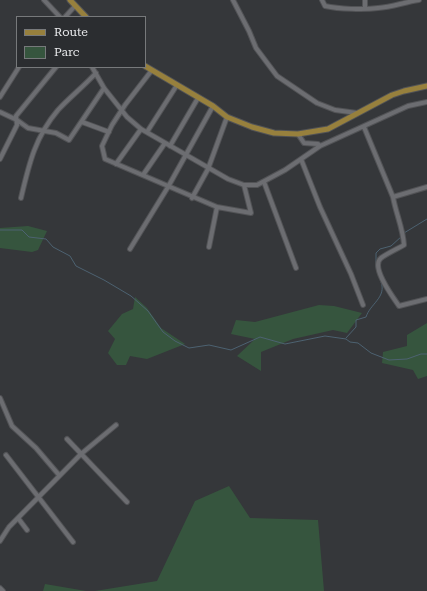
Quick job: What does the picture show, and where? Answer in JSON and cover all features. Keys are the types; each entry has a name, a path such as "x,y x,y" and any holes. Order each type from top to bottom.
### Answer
{"main road":[{"path":"70,0 85,16"},
{"path":"146,67 213,106 227,117 248,126 274,133 298,134 328,129 392,95 427,86"}],"street":[{"path":"44,0 59,16"},
{"path":"233,0 256,48 277,76 317,103 334,110 357,113"},
{"path":"322,0 325,6 365,9 419,0"},
{"path":"365,0 365,9"},
{"path":"66,16 75,6"},
{"path":"0,98 18,68"},
{"path":"0,158 17,125 16,116 55,68"},
{"path":"93,68 104,88 130,120 141,129 186,154 208,169 228,179 244,185 252,186 264,182 320,146 408,106 427,102"},
{"path":"152,70 122,110 109,132 102,146 104,159 192,198 217,207 251,213 244,185"},
{"path":"21,198 35,146 44,130 57,112 96,73"},
{"path":"147,132 177,85"},
{"path":"0,112 17,120 28,128 56,133 69,140 104,88"},
{"path":"170,146 198,98"},
{"path":"130,249 168,187 213,106"},
{"path":"192,198 208,169 227,117"},
{"path":"82,122 109,132"},
{"path":"364,127 393,197 395,212 403,234 404,245 380,258 378,262 378,269 384,283 399,306 427,299"},
{"path":"116,164 141,129"},
{"path":"298,134 304,142 318,144 320,146"},
{"path":"143,175 165,143"},
{"path":"301,159 320,207 364,305"},
{"path":"264,182 296,268"},
{"path":"393,197 427,187"},
{"path":"209,247 217,207"},
{"path":"0,398 12,426 36,448 60,475"},
{"path":"0,541 9,526 81,454 116,425"},
{"path":"67,439 127,502"},
{"path":"6,455 73,542"},
{"path":"18,518 27,530"},
{"path":"0,588 3,591"}],"green space":[{"path":"28,226 47,231 38,250 32,252 0,248 0,228"},
{"path":"135,297 147,308 161,328 185,344 147,359 130,356 126,365 117,365 108,353 115,339 108,331 122,314 133,309"},
{"path":"319,305 334,306 362,313 347,333 333,330 293,339 261,352 261,371 237,356 255,339 231,334 236,320 255,322"},
{"path":"427,323 427,376 418,379 413,370 382,363 383,352 407,346 407,335"},
{"path":"229,486 250,518 318,520 324,591 95,591 157,581 195,501"},
{"path":"45,584 86,591 43,591"}],"waterway":[{"path":"404,233 427,219"},
{"path":"0,230 22,230 29,237 46,239 53,247 70,256 76,266 131,296 148,311 163,332 175,341 189,348 209,345 231,350 260,337 285,344 325,336 346,339 350,342 358,343 371,353 389,360 407,359 421,354 427,354"},
{"path":"376,267 376,253 380,249 391,246 402,236"},
{"path":"346,338 356,327 356,320 366,317 380,296 382,292 381,282"}]}
